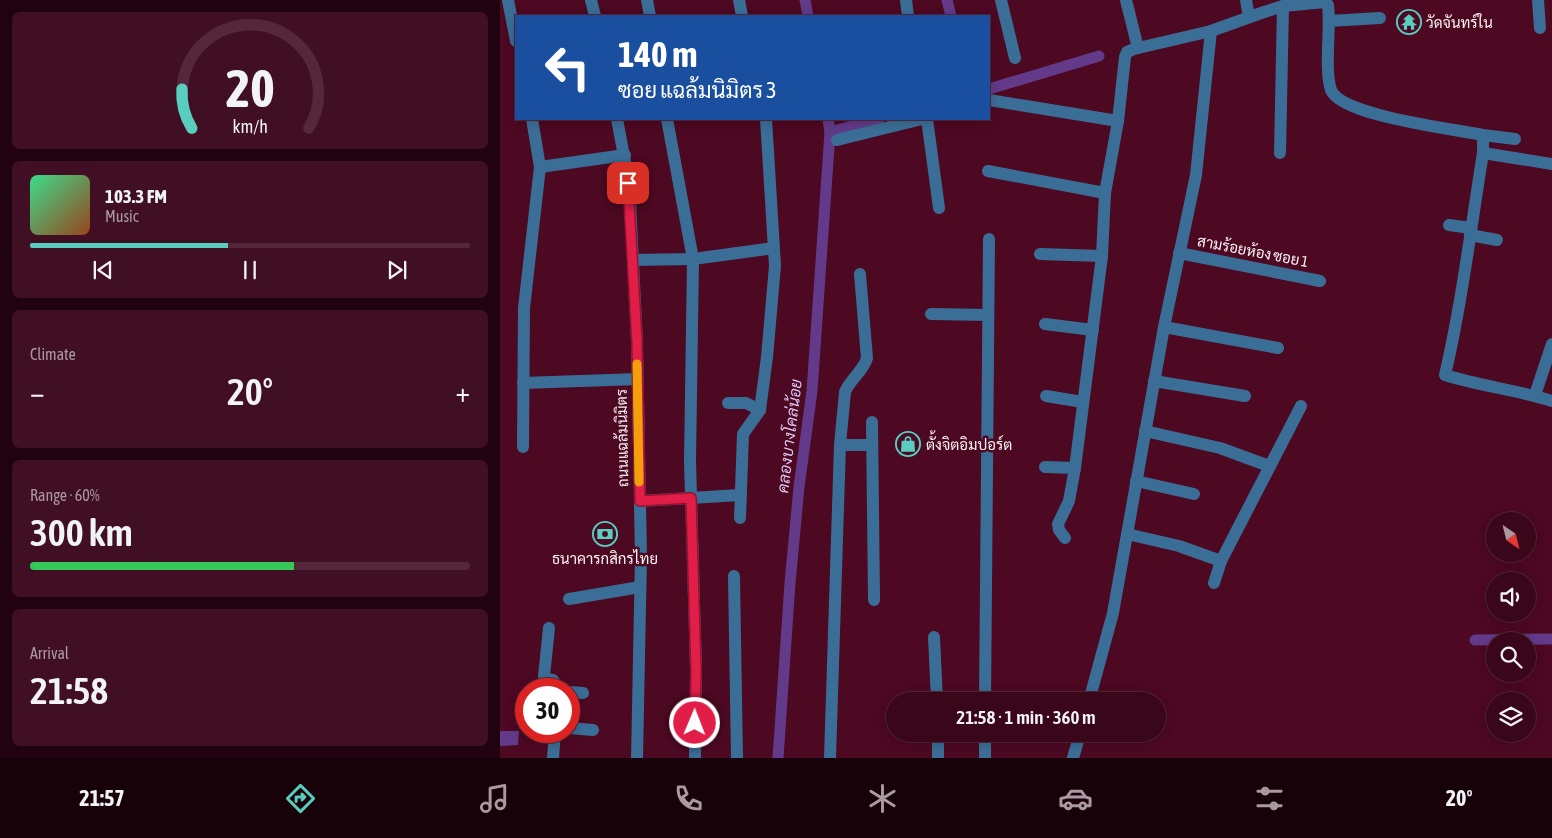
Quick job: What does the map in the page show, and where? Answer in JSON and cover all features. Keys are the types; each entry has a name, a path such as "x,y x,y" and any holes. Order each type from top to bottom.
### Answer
{"street":[{"path":"508,0 515,36"},
{"path":"591,0 595,15"},
{"path":"647,0 650,15"},
{"path":"739,0 742,15"},
{"path":"906,0 908,15"},
{"path":"1001,0 1015,58"},
{"path":"1126,0 1138,48"},
{"path":"1246,0 1249,17"},
{"path":"1538,0 1540,28"},
{"path":"1065,538 1059,530 1058,524 1069,501 1075,468 1102,256 1105,193 1118,121 1124,58 1127,52 1211,31 1283,6 1325,2 1328,5 1329,21 1329,78 1332,92 1338,98 1355,108 1413,123 1515,139"},
{"path":"1280,153 1283,6"},
{"path":"1329,21 1380,18"},
{"path":"1092,692 1114,613 1164,327 1196,175 1211,31"},
{"path":"990,100 1118,121"},
{"path":"523,447 524,308 540,167 532,120"},
{"name":"ถนนแฉล้มนิมิตร","path":"617,120 625,155 628,183 638,379 640,587 637,758"},
{"path":"667,120 694,259 690,461 696,670 695,758"},
{"path":"740,518 743,434 760,410 775,266 766,120"},
{"path":"837,140 918,120"},
{"path":"927,120 939,208"},
{"path":"1483,135 1483,153 1471,232 1455,333 1445,375 1469,383 1552,400"},
{"path":"1483,153 1552,164"},
{"path":"540,167 625,155"},
{"path":"988,171 1105,193"},
{"path":"1449,224 1497,240"},
{"path":"985,692 989,239"},
{"path":"633,260 694,259 774,248"},
{"name":"สามร้อยห้อง ซอย 1","path":"1179,253 1320,281"},
{"path":"1040,254 1102,256"},
{"path":"830,758 840,445 845,392 848,385 863,368 867,358 860,274"},
{"path":"930,314 988,315"},
{"path":"1045,324 1093,330"},
{"path":"1164,327 1278,348"},
{"path":"1535,395 1552,344"},
{"path":"523,383 638,379"},
{"path":"1154,381 1245,396"},
{"path":"1046,396 1083,402"},
{"path":"728,403 746,403 760,410"},
{"path":"1214,583 1221,561 1301,406"},
{"path":"872,422 874,600"},
{"path":"1145,431 1220,448 1269,466"},
{"path":"840,445 871,445"},
{"path":"1045,467 1075,468"},
{"path":"1136,481 1194,494"},
{"path":"640,501 740,495"},
{"path":"1127,534 1180,546 1221,561"},
{"path":"734,576 737,758"},
{"path":"568,599 640,587"},
{"path":"545,678 549,628"},
{"path":"934,637 936,692"},
{"path":"580,729 593,730"},
{"path":"938,742 938,758"},
{"path":"985,742 985,758"},
{"path":"1073,758 1078,742"},
{"path":"553,758 554,743"}],"shaded area":[{"path":"500,731 515,731 515,743 518,743 518,745 500,746"}],"waterway":[{"name":"คลองบางโคล่น้อย","path":"805,0 808,15"},
{"path":"947,0 951,15"},
{"path":"990,89 1099,56"},
{"name":"คลองบางโคล่น้อย","path":"778,758 790,583 799,487 812,391 830,132 828,120"},
{"path":"830,132 875,120"},
{"path":"1475,640 1552,639"}],"slow traffic":[{"path":"637,364 639,482"}],"place":[{"name":"วัดจันทร์ใน","path":"1409,22"},
{"name":"ตั้งจิตอิมปอร์ต","path":"908,444"},
{"name":"ธนาคารกสิกรไทย","path":"605,534"}],"route":[{"path":"628,183 637,342 640,501 691,498 696,670 695,723"}]}
